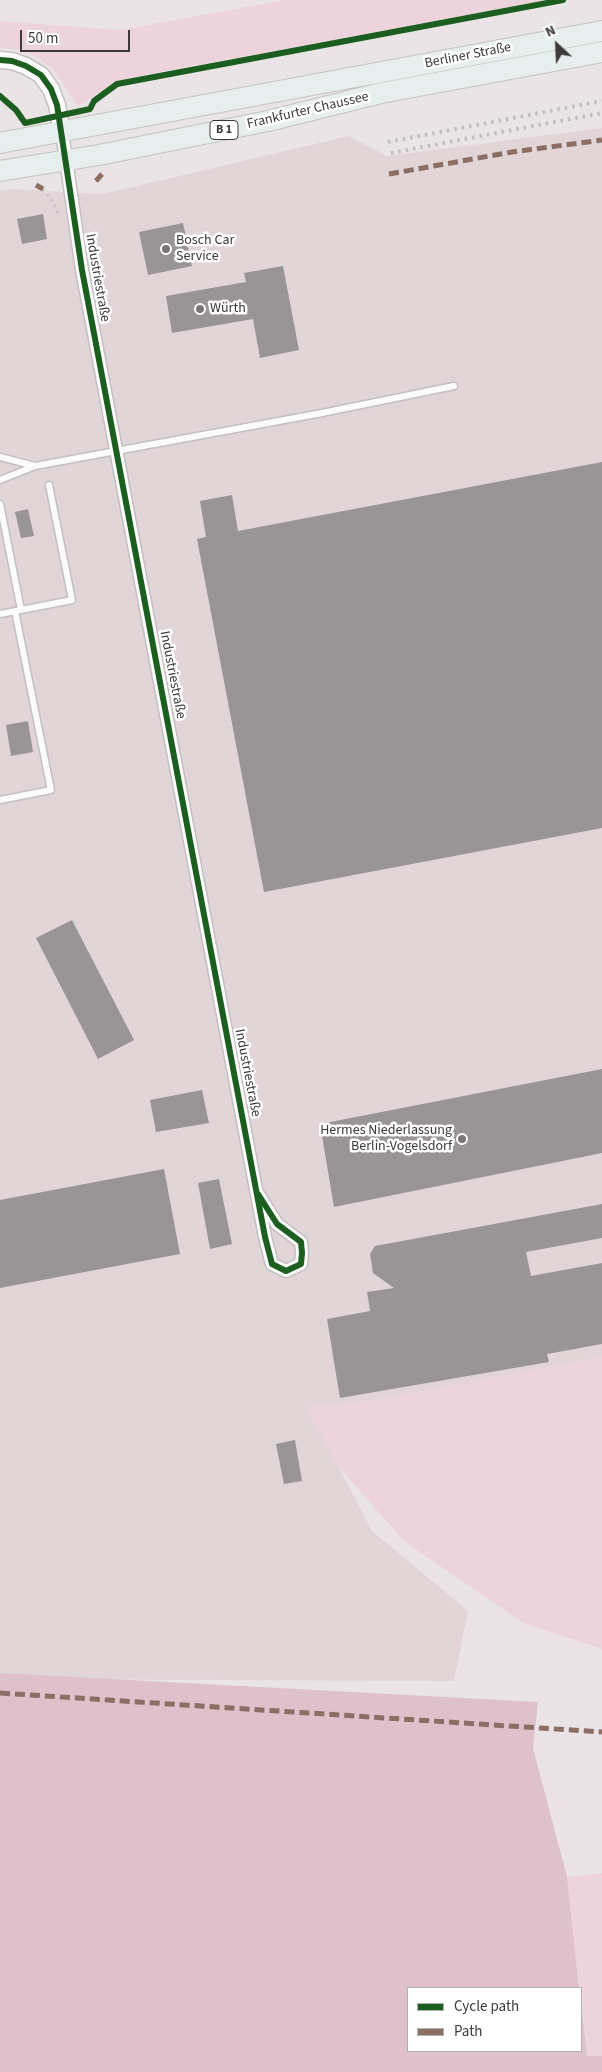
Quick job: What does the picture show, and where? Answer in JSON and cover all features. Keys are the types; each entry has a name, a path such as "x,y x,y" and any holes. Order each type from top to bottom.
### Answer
{"main road":[{"name":"Berliner Straße","path":"333,81 602,31"},
{"name":"Berliner Straße","path":"381,93 602,52"},
{"name":"Frankfurter Chaussee","path":"0,143 333,81"},
{"name":"Frankfurter Chaussee","path":"0,171 268,121 381,93"}],"street":[{"path":"0,60 12,61 26,66 41,76 51,89 57,105 62,132"},
{"name":"Industriestraße","path":"62,132 82,270 265,1237 272,1264 286,1271 301,1264 301,1242 277,1224 258,1194"}],"lane":[{"path":"0,480 35,466 54,462 412,396 454,386"},
{"path":"0,457 35,466"},
{"path":"0,614 72,600 48,485"},
{"path":"0,504 50,790 0,800"}],"path":[{"path":"44,189 53,202 61,221"}],"shaded area":[{"path":"285,0 548,0 128,78 112,84 78,106 53,69 23,50 0,48 0,21 120,30"},
{"path":"602,128 602,1357 365,1402 307,1407 372,1531 468,1611 454,1681 0,1679 0,191 13,189 103,194 349,136 387,156"},
{"path":"602,1357 602,1649 525,1624 405,1542 337,1465 306,1407 365,1402"},
{"path":"0,1673 538,1702 533,1748 567,1877 579,1987 407,1987 407,2052 582,2052 582,2010 587,2056 602,2056 602,2072 0,2072"},
{"path":"602,1873 602,2056 587,2057 582,1987 579,1987 567,1877"}],"building":[{"path":"43,214 47,239 22,244 17,219"},
{"name":"Bosch Car Service","path":"183,223 192,266 148,275 139,232"},
{"path":"283,266 299,350 260,358 253,319 172,333 166,296 246,282 244,273"},
{"path":"602,462 602,828 264,892 197,539 206,537 200,501 232,495 238,531"},
{"path":"28,509 34,536 21,538 15,512"},
{"path":"28,721 33,752 11,756 6,725"},
{"path":"72,920 134,1040 98,1059 36,938"},
{"name":"Hermes Niederlassung Berlin-Vogelsdorf","path":"602,1069 602,1153 334,1207 320,1124"},
{"path":"202,1090 209,1123 156,1132 150,1100"},
{"path":"164,1169 180,1254 0,1288 0,1200"},
{"path":"219,1179 232,1244 210,1249 198,1183"},
{"path":"602,1204 602,1238 526,1252 531,1276 602,1263 602,1344 547,1354 549,1362 340,1398 327,1319 370,1311 367,1292 394,1288 373,1273 370,1254 375,1246"},
{"path":"295,1440 302,1481 284,1484 276,1444"}],"railway":[{"path":"388,142 602,101"},
{"path":"391,153 602,113"}],"marked path":[{"path":"389,174 512,152 602,140"},
{"path":"96,181 102,174"},
{"path":"36,185 43,189"},
{"path":"0,1693 602,1732"}],"cycle path":[{"path":"0,96 16,110 25,123 90,109 94,101 117,84 563,0"},
{"path":"0,60 12,61 26,66 41,75 51,89 57,105 82,270 265,1237 272,1264 286,1271 301,1264 301,1242 277,1224 258,1194"}],"place":[{"name":"Bosch Car Service","path":"166,249"},
{"name":"Würth","path":"200,309"},
{"name":"Hermes Niederlassung Berlin-Vogelsdorf","path":"462,1139"}]}
